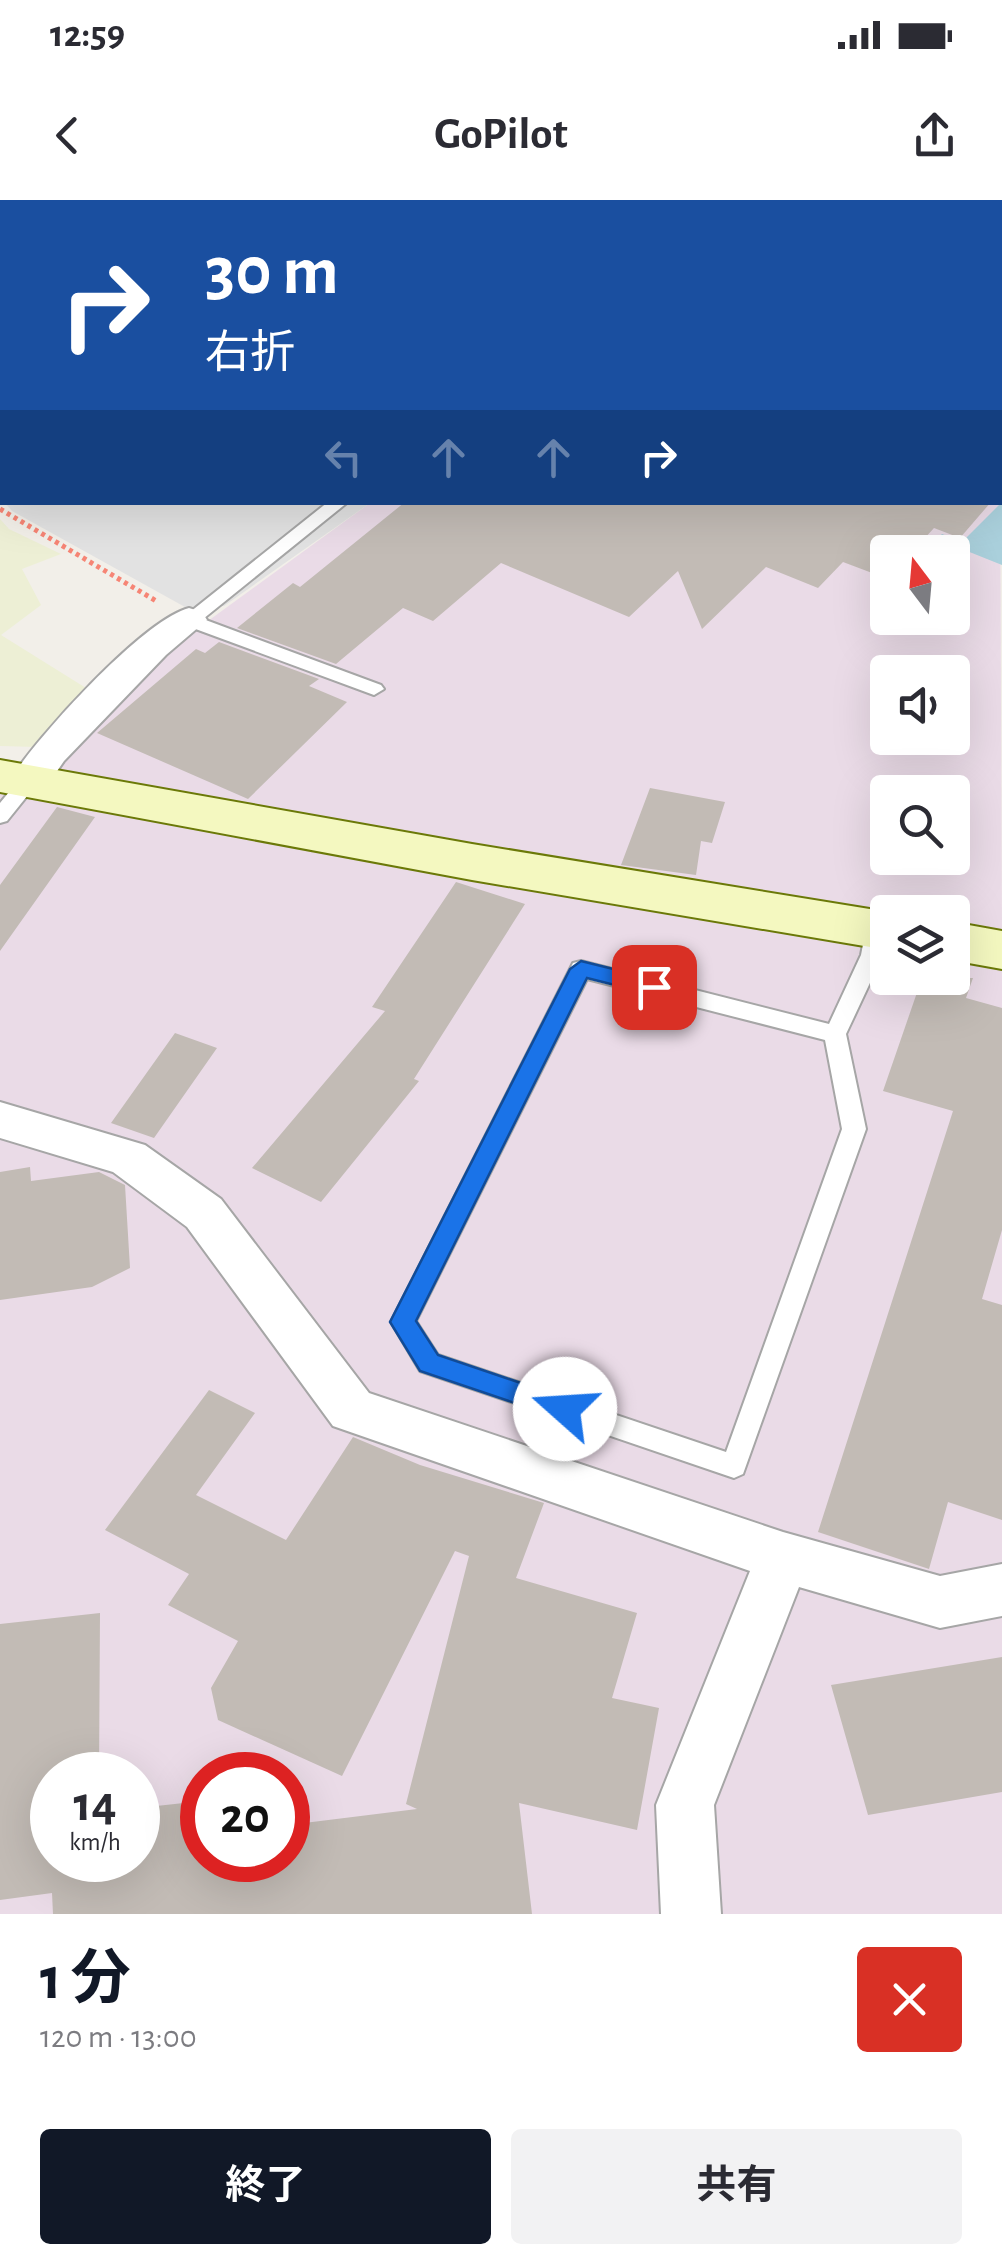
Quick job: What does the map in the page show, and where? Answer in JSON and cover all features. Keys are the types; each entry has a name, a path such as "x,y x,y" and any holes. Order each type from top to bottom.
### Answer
{"street":[{"path":"10,791 154,647 189,620"},
{"path":"10,791 870,928"},
{"path":"970,944 1002,950"},
{"path":"0,1120 128,1158 204,1213 352,1410 783,1557 940,1602 1002,1590"},
{"path":"691,1914 685,1804 783,1557"}],"lane":[{"path":"189,620 336,505"},
{"path":"189,620 374,689"},
{"path":"835,1034 581,969 403,1322 429,1363 734,1466 854,1129 835,1034 870,959"}],"path":[{"path":"0,509 189,620"}],"shaded area":[{"path":"7,505 367,505 224,606 185,607"},
{"path":"367,505 1000,505 1002,936 970,930 970,895 870,895 870,909 464,849 54,769 149,664"},
{"path":"0,789 870,942 870,995 970,995 970,959 1002,966 1002,1914 0,1914"}],"green space":[{"path":"0,519 9,529 61,554 22,569 41,605 1,635 94,693 37,747 0,746"}],"water":[{"path":"1002,505 1002,565 970,552 969,535"}],"building":[{"path":"401,505 988,505 963,535 934,528 928,535 870,535 870,572 843,562 818,588 766,567 702,629 678,571 629,617 501,563 433,621 403,608 336,664 237,628 293,583 300,587"},
{"path":"219,642 319,679 309,686 347,702 248,799 97,733 196,649 205,653"},
{"path":"650,788 725,802 712,843 701,841 696,875 621,865"},
{"path":"57,807 95,817 0,951 0,885"},
{"path":"456,882 525,904 414,1079 419,1081 321,1202 252,1168 385,1011 372,1007"},
{"path":"916,995 967,995 966,998 1002,1008 1002,1230 982,1299 1002,1305 1002,1520 948,1502 929,1569 818,1532 953,1111 883,1091"},
{"path":"175,1033 217,1048 154,1138 111,1123"},
{"path":"30,1167 31,1181 99,1172 125,1185 130,1268 92,1287 0,1300 0,1172"},
{"path":"209,1390 255,1413 196,1495 286,1540 353,1437 420,1465 544,1503 516,1578 637,1613 612,1698 659,1708 637,1830 519,1803 532,1914 53,1914 52,1893 0,1900 0,1624 100,1613 99,1752 30,1752 30,1882 160,1882 160,1806 180,1803 180,1882 310,1882 310,1822 417,1809 406,1804 469,1556 455,1551 342,1776 310,1762 310,1752 289,1752 218,1720 211,1688 238,1641 168,1605 189,1574 105,1530"},
{"path":"1002,1657 1002,1792 868,1815 831,1685"}],"route":[{"path":"565,1409 429,1363 403,1322 581,969 654,987"}]}
